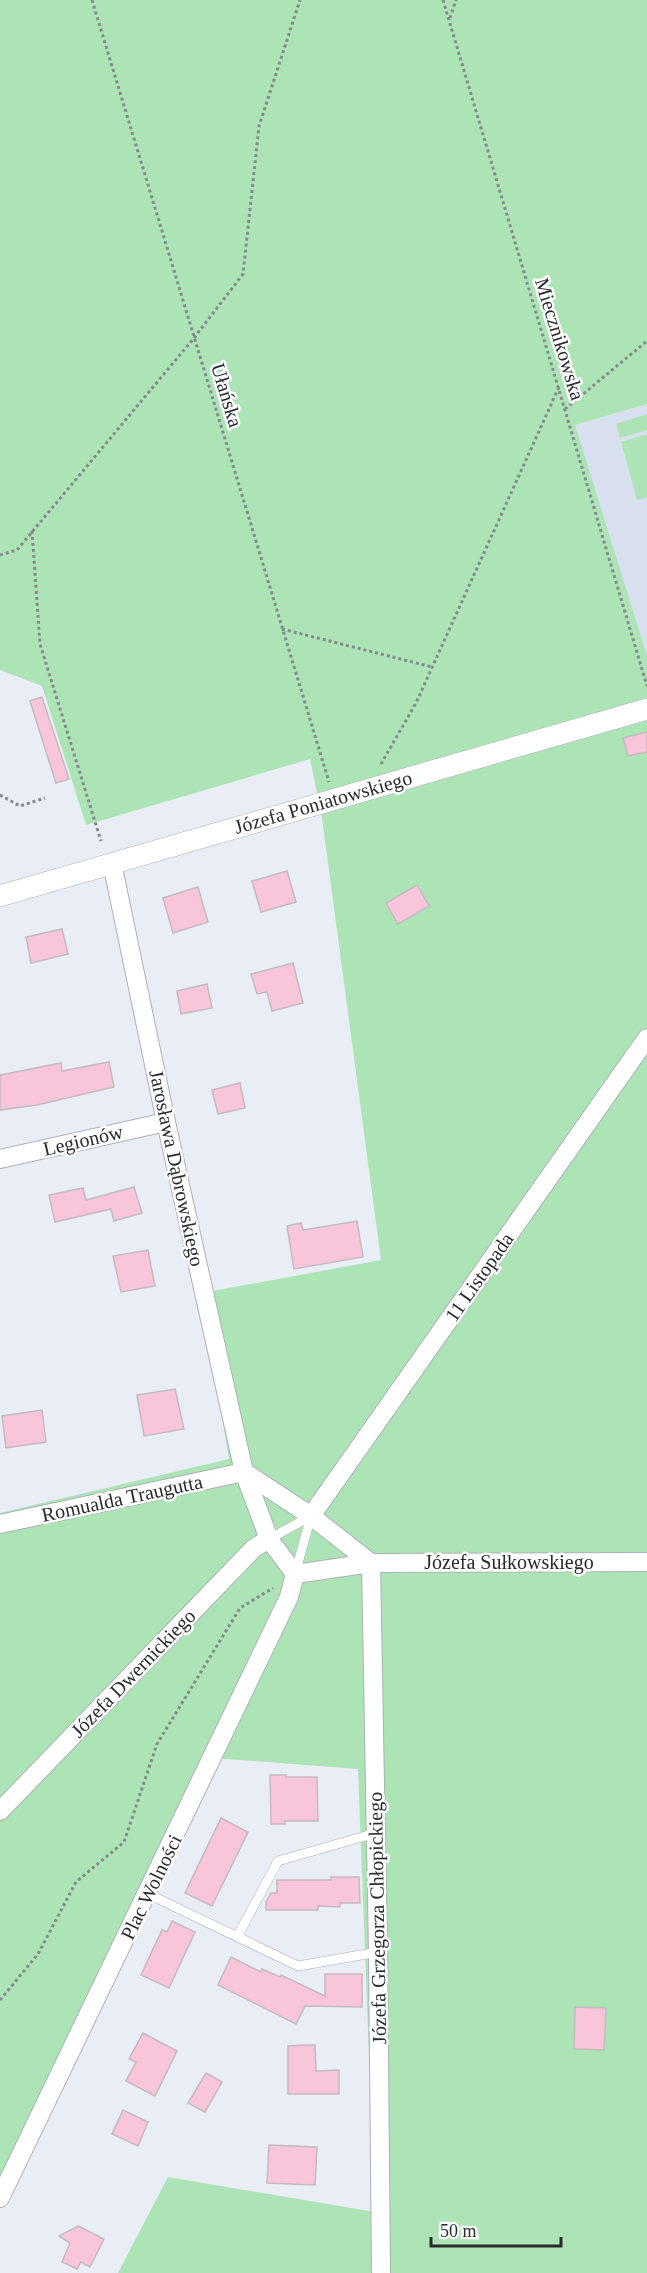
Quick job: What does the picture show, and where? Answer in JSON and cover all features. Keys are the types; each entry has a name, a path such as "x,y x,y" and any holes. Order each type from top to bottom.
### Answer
{"street":[{"name":"Józefa Poniatowskiego","path":"0,896 647,709"},
{"name":"Jarosława Dąbrowskiego","path":"112,863 166,1122 244,1472 269,1539"},
{"name":"11 Listopada","path":"311,1516 647,1038"},
{"name":"Legionów","path":"0,1159 166,1122"},
{"path":"244,1472 311,1516 370,1563"},
{"name":"Romualda Traugutta","path":"0,1524 244,1472"},
{"path":"269,1539 295,1574"},
{"name":"Józefa Dwernickiego","path":"0,1811 254,1548 269,1539"},
{"name":"Józefa Sułkowskiego","path":"295,1574 370,1563 647,1562"},
{"name":"Józefa Grzegorza Chłopickiego","path":"370,1563 378,1952 381,2273"},
{"name":"Plac Wolności","path":"0,2198 289,1597 295,1574"}],"lane":[{"path":"269,1539 311,1516"},
{"path":"295,1574 311,1516"},
{"path":"237,1937 278,1861 376,1833"},
{"path":"148,1894 298,1966 378,1952"}],"path":[{"name":"Ułańska","path":"92,0 334,799"},
{"path":"0,555 16,550 194,338 243,274 259,126 300,0"},
{"name":"Miecznikowska","path":"443,0 647,686"},
{"path":"449,20 456,0"},
{"path":"565,409 647,341"},
{"path":"381,764 416,703 559,387"},
{"path":"32,531 40,644 101,841"},
{"path":"282,629 432,668"},
{"path":"0,795 20,806 45,798"},
{"path":"0,2000 38,1954 76,1882 124,1842 157,1744 240,1608 295,1574"}],"shaded area":[{"path":"647,404 647,665 574,425"}],"green space":[{"path":"0,0 647,0 647,404 575,425 647,656 647,2273 118,2273 168,2177 375,2212 358,1769 213,1758 0,2198 0,1513 229,1459 202,1293 381,1260 322,818 310,759 86,825 42,686 0,670"},
{"path":"647,414 647,430 620,438 616,424"},
{"path":"647,434 647,497 637,500 621,442"}],"building":[{"path":"42,697 69,779 56,783 30,701"},
{"path":"647,732 647,752 628,756 623,738"},
{"path":"287,871 296,902 261,912 252,881"},
{"path":"417,885 429,906 398,924 386,903"},
{"path":"198,887 208,922 173,933 163,898"},
{"path":"62,929 68,954 31,963 26,937"},
{"path":"293,963 303,1003 272,1011 267,992 257,994 251,974"},
{"path":"207,984 212,1008 181,1014 177,991"},
{"path":"109,1062 114,1087 37,1105 0,1110 0,1075 61,1063 62,1071"},
{"path":"240,1083 245,1108 218,1114 212,1090"},
{"path":"134,1187 142,1213 114,1221 111,1209 55,1222 49,1195 83,1188 86,1200"},
{"path":"357,1221 363,1257 294,1269 287,1226 301,1223 303,1230"},
{"path":"148,1250 155,1286 121,1292 113,1256"},
{"path":"175,1389 184,1429 144,1436 137,1395"},
{"path":"42,1410 46,1442 6,1448 2,1416"},
{"path":"270,1775 317,1777 318,1821 285,1821 285,1824 271,1824"},
{"path":"221,1818 248,1832 212,1906 185,1893"},
{"path":"331,1877 359,1877 360,1903 340,1903 340,1907 318,1906 318,1910 266,1910 266,1902 271,1893 277,1893 277,1880 331,1880"},
{"path":"172,1921 195,1932 169,1988 141,1975 162,1930 167,1932"},
{"path":"231,1957 261,1972 262,1969 280,1977 281,1975 325,1996 325,1974 362,1974 362,2007 305,2006 296,2024 218,1985"},
{"path":"575,2007 606,2008 604,2050 574,2049"},
{"path":"143,2033 177,2051 155,2096 126,2081 136,2062 129,2059"},
{"path":"315,2045 316,2071 339,2070 339,2094 288,2094 288,2046"},
{"path":"206,2073 222,2082 205,2112 188,2103"},
{"path":"123,2110 148,2122 138,2146 112,2134"},
{"path":"269,2145 317,2147 315,2185 267,2183"},
{"path":"78,2226 104,2239 90,2267 81,2262 77,2269 62,2262 70,2243 59,2236"}]}
